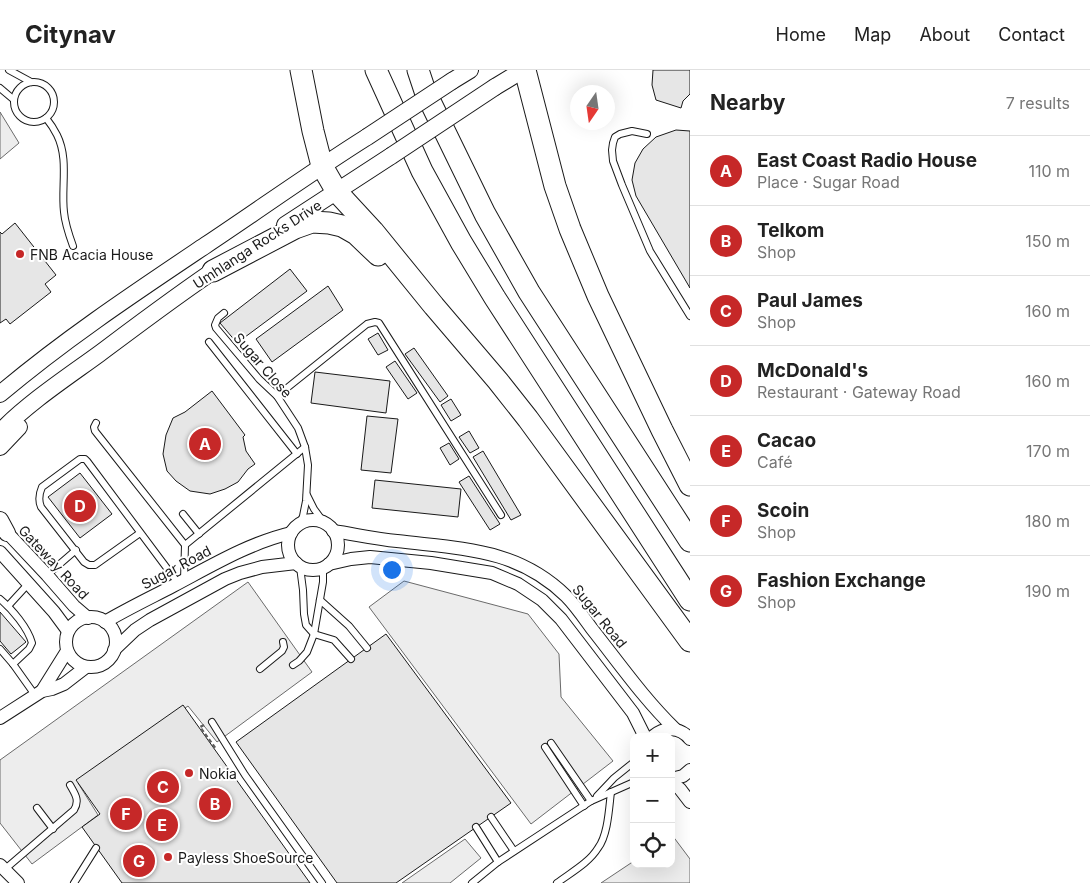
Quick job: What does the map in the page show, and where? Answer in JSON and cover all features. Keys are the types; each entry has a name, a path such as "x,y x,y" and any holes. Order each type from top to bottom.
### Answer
{"highway":[{"path":"301,70 322,166 337,192 373,231 528,419 690,641"},
{"path":"376,70 422,171 461,242 495,298 690,600"},
{"path":"418,70 425,90 484,214 529,292 690,541"},
{"path":"524,70 555,186 570,229 598,296 690,485"},
{"path":"213,272 295,228 312,222 329,222 342,226 356,234 434,306"}],"main road":[{"name":"Umhlanga Rocks Drive","path":"3,390 126,299 343,152 470,70"},
{"name":"Umhlanga Rocks Drive","path":"0,432 61,382 213,272 495,87 524,70"},
{"path":"0,447 53,394 61,382"}],"street":[{"path":"326,566 333,560 337,548 336,537 329,528 319,522 306,521 296,528 288,540 288,549 290,557 298,565 311,570 326,566 351,559 370,557 431,563 492,573 518,584 542,600 561,619 633,713 643,733"},
{"name":"Gateway Road","path":"2,526 74,606 88,618"},
{"name":"Sugar Road","path":"105,622 226,557 296,528"},
{"name":"Sugar Road","path":"329,528 396,541 472,550 508,559 527,567 539,574 567,598 655,709 674,729"},
{"path":"0,552 54,612 68,631"},
{"path":"114,650 150,620 225,579 255,568 298,565"},
{"path":"97,618 105,622 113,632 116,644 108,660 104,664 92,667 76,663 67,651 68,631 74,623 83,619 97,618"},
{"path":"38,693 67,651"},
{"path":"0,718 38,693 59,686 86,667"},
{"path":"658,733 666,729 674,729 682,731 689,736"},
{"path":"675,779 690,770"},
{"path":"675,785 690,802"},
{"path":"2,867 18,883"}],"lane":[{"path":"9,70 31,82"},
{"path":"31,82 38,82 44,84 53,94 54,107 46,118 40,121 26,121 20,118 16,112 13,99 19,87 31,82"},
{"path":"0,88 13,99"},
{"path":"46,118 57,135 62,152 64,211 73,246"},
{"path":"647,134 632,131 620,134 613,143 613,160 650,251 690,316"},
{"name":"Sugar Close","path":"224,313 215,322 216,328 259,379 277,396 298,428 305,447 308,465 305,509 296,528"},
{"path":"277,396 367,324 380,323 501,515"},
{"path":"209,342 297,454"},
{"path":"96,423 95,431 185,545 181,582"},
{"path":"185,545 305,447"},
{"path":"140,533 95,565 86,564 41,506 38,499 42,487 80,459 84,458 87,460 140,533 181,582"},
{"path":"306,494 317,514 329,528"},
{"path":"183,514 199,534"},
{"path":"47,575 76,550"},
{"path":"298,565 303,590 306,625 314,634 334,640 350,659"},
{"path":"294,665 307,652 314,634 326,566"},
{"path":"8,606 29,583"},
{"path":"0,599 8,606 28,633 32,643 29,649 13,664"},
{"path":"320,600 349,626 367,648"},
{"path":"260,669 282,651 284,647 283,642"},
{"path":"0,649 38,693"},
{"path":"212,722 245,775 322,883"},
{"path":"551,743 593,800"},
{"path":"545,747 584,806"},
{"path":"593,800 614,778 630,765"},
{"path":"472,883 514,851 593,800 630,784"},
{"path":"2,867 53,829 76,807 77,798 70,785"},
{"path":"557,883 586,861 599,848 606,826 611,792"},
{"path":"37,808 53,829"},
{"path":"490,817 514,851"},
{"path":"476,827 498,862"},
{"path":"74,883 96,848"}],"shaded area":[{"path":"0,112 19,143 0,159"},
{"path":"404,581 528,614 559,654 561,697 613,761 531,824 369,607"},
{"path":"248,582 312,672 217,742 188,706 78,783 98,815 32,864 0,823 0,760"},
{"path":"465,839 481,858 450,883 402,883"},
{"path":"675,839 690,859 690,883 601,883 630,864 630,868 675,868"}],"building":[{"path":"653,70 690,70 690,94 683,101 681,108 656,100 652,85"},
{"path":"676,130 690,131 690,288 636,196 632,180 635,163 643,149 656,137"},
{"name":"FNB Acacia House","path":"15,223 56,275 45,284 51,292 10,324 6,319 0,323 0,232 2,234"},
{"path":"290,269 307,291 237,343 220,323"},
{"path":"328,286 343,310 272,362 256,339"},
{"path":"378,333 388,350 378,355 368,339"},
{"path":"414,348 448,396 440,402 405,354"},
{"path":"395,361 417,393 408,399 386,367"},
{"path":"315,372 390,381 386,413 311,403"},
{"path":"212,391 245,435 243,437 246,451 255,464 248,469 238,482 210,494 190,491 176,481 167,471 163,454 166,435 173,418 185,412"},
{"path":"451,399 461,415 451,421 441,405"},
{"path":"367,416 398,419 391,473 361,470"},
{"path":"469,431 479,448 470,453 459,437"},
{"path":"449,443 459,459 450,465 440,448"},
{"path":"483,451 521,515 511,520 473,457"},
{"path":"80,473 112,514 80,538 48,497"},
{"path":"469,476 500,524 490,530 459,482"},
{"path":"375,480 461,489 458,517 372,508"},
{"path":"0,612 26,642 11,654 0,641"},
{"path":"386,634 511,803 396,883 337,883 236,742"},
{"path":"183,705 310,883 122,883 82,827 100,814 76,780"}],"place":[{"name":"FNB Acacia House","path":"20,254"},
{"name":"East Coast Radio House","path":"205,444"},
{"name":"McDonald's","path":"80,506"},
{"name":"Nokia","path":"189,773"},
{"name":"Paul James","path":"163,787"},
{"name":"Telkom","path":"215,804"},
{"name":"Scoin","path":"126,814"},
{"name":"Cacao","path":"162,825"},
{"name":"Payless ShoeSource","path":"168,857"},
{"name":"Fashion Exchange","path":"139,861"}]}
